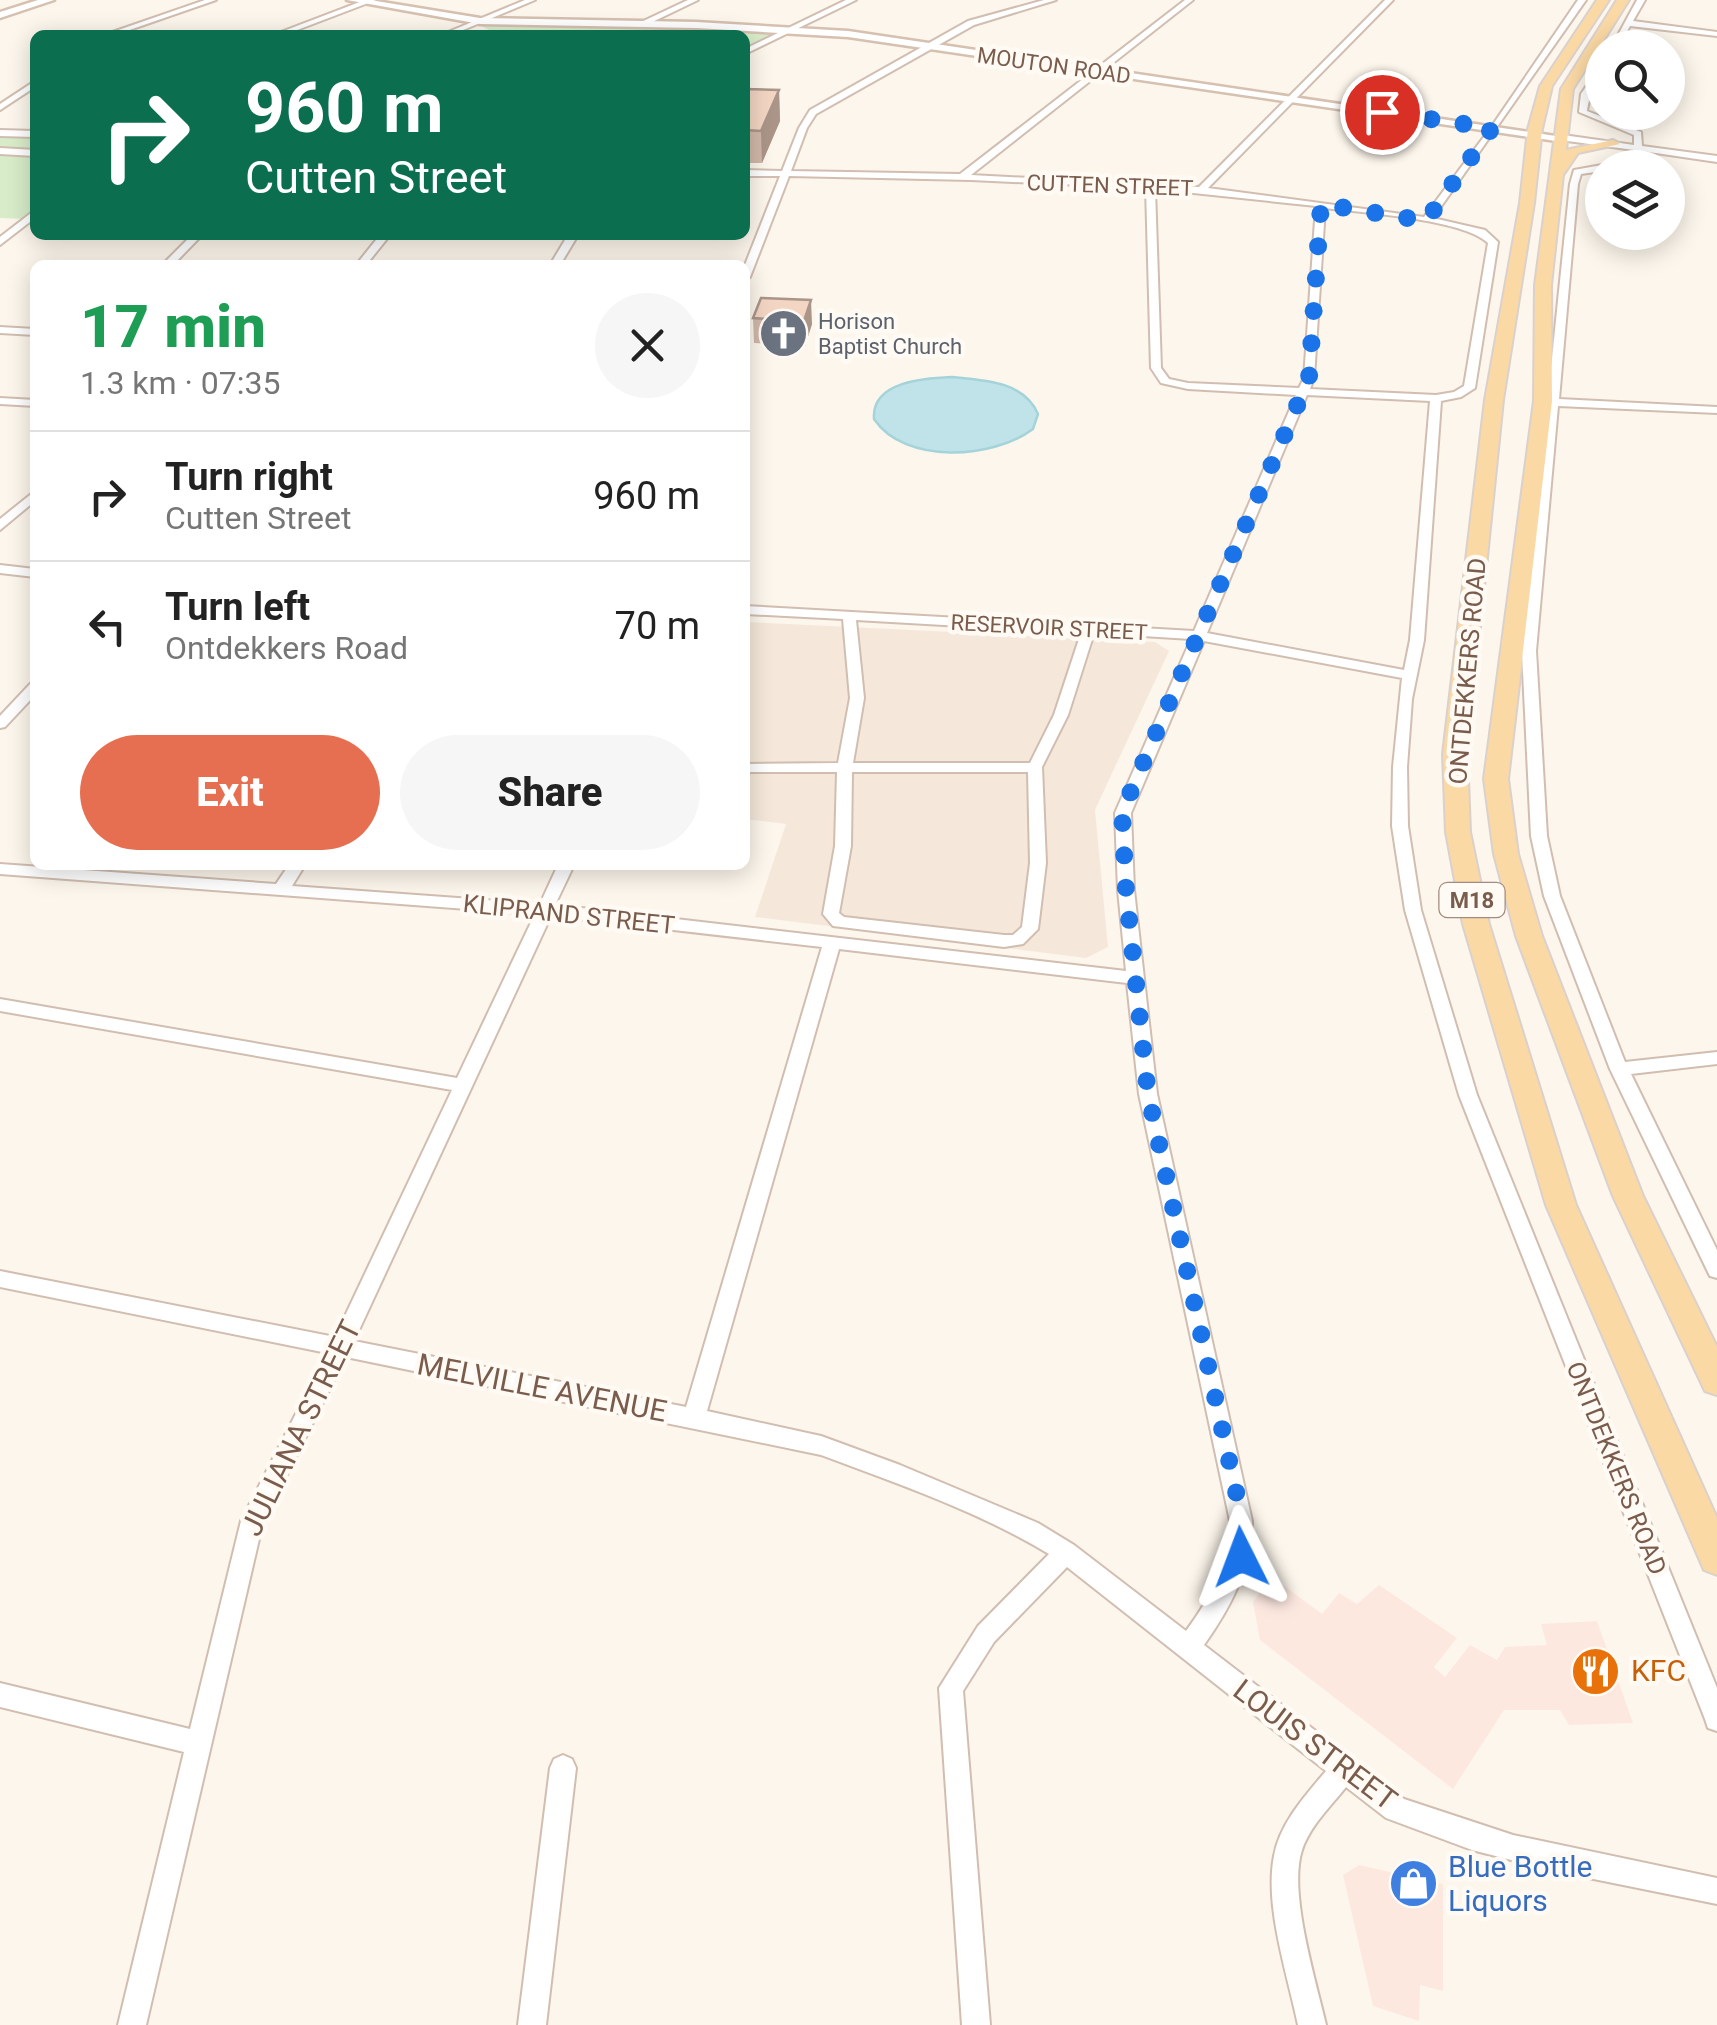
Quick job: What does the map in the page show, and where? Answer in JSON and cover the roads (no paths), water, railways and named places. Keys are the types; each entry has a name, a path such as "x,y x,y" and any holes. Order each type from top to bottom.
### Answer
{"main road":[{"path":"0,16 49,0"},
{"path":"352,0 481,23"},
{"path":"380,0 481,23"},
{"name":"ONTDEKKERS ROAD","path":"1604,0 1546,86 1534,132 1527,203 1494,400 1456,754 1458,832 1476,924 1561,1204 1717,1558"},
{"name":"ONTDEKKERS ROAD","path":"1624,0 1567,89 1543,285 1543,401 1496,779 1506,854 1528,936 1628,1196 1717,1380"},
{"name":"MOUTON ROAD","path":"481,23 645,22 798,27 1563,135"},
{"path":"1557,174 1573,150 1625,146"}],"street":[{"path":"123,30 212,0"},
{"path":"460,30 531,0"},
{"path":"645,22 694,0"},
{"path":"750,50 852,0"},
{"path":"750,264 803,128 813,112 982,18 1052,0"},
{"path":"960,179 1189,0"},
{"path":"1203,188 1388,0"},
{"path":"1426,221 1582,0"},
{"path":"1623,30 1641,0"},
{"path":"290,30 368,1"},
{"path":"1627,22 1717,34"},
{"path":"0,108 30,87"},
{"path":"1628,150 1625,146 1635,130"},
{"path":"0,133 30,134"},
{"name":"MOUTON ROAD","path":"1563,135 1717,159"},
{"path":"0,151 30,152"},
{"path":"1585,172 1575,175 1529,652 1534,800 1548,884 1619,1069 1717,1270"},
{"name":"CUTTEN STREET","path":"750,173 1203,188 1472,229 1493,242 1470,386 1457,395 1436,398"},
{"path":"1150,186 1159,376 1170,383 1436,398"},
{"path":"1188,1648 1211,1617 1237,1569 1241,1521 1148,1094 1122,812 1304,392 1310,372 1321,204"},
{"path":"0,242 30,217"},
{"path":"172,260 192,240"},
{"path":"365,260 381,240"},
{"path":"0,330 30,332"},
{"name":"ONTDEKKERS ROAD","path":"1436,398 1416,640 1405,699 1400,826 1417,923 1468,1095 1717,1718"},
{"path":"0,402 30,403"},
{"path":"1552,402 1717,410"},
{"path":"0,526 30,499"},
{"path":"0,569 30,572"},
{"name":"RESERVOIR STREET","path":"750,610 1196,636 1410,674"},
{"path":"849,616 857,698 845,768 843,846 831,914 840,922 1004,942 1017,940 1030,929 1038,862 1035,767 1061,715 1089,629"},
{"path":"0,724 30,692"},
{"path":"750,768 1035,767"},
{"name":"KLIPRAND STREET","path":"0,869 545,910 1136,978"},
{"path":"281,890 295,870"},
{"name":"JULIANA STREET","path":"133,2025 252,1520 340,1348 564,870"},
{"path":"694,1418 832,943"},
{"path":"0,1005 462,1084"},
{"path":"1619,1069 1717,1058"},
{"name":"MELVILLE AVENUE","path":"0,1280 796,1439 851,1456 972,1504 1030,1530 1066,1552"},
{"path":"976,2025 950,1688 986,1634 1066,1552"},
{"name":"LOUIS STREET","path":"1066,1552 1395,1809 1432,1825 1494,1842 1717,1891"},
{"path":"0,1695 198,1743"},
{"path":"532,2025 564,1768"},
{"path":"1312,2025 1288,1898 1286,1863 1291,1843 1342,1771"}],"water":[{"path":"952,377 1001,384 1023,395 1038,414 1033,429 996,447 950,452 906,444 888,434 874,419 875,406 891,389 915,381"}],"place":[{"name":"Horison Baptist Church","path":"783,334"},
{"name":"KFC","path":"1596,1671"},
{"name":"Blue Bottle Liquors","path":"1413,1884"}]}
